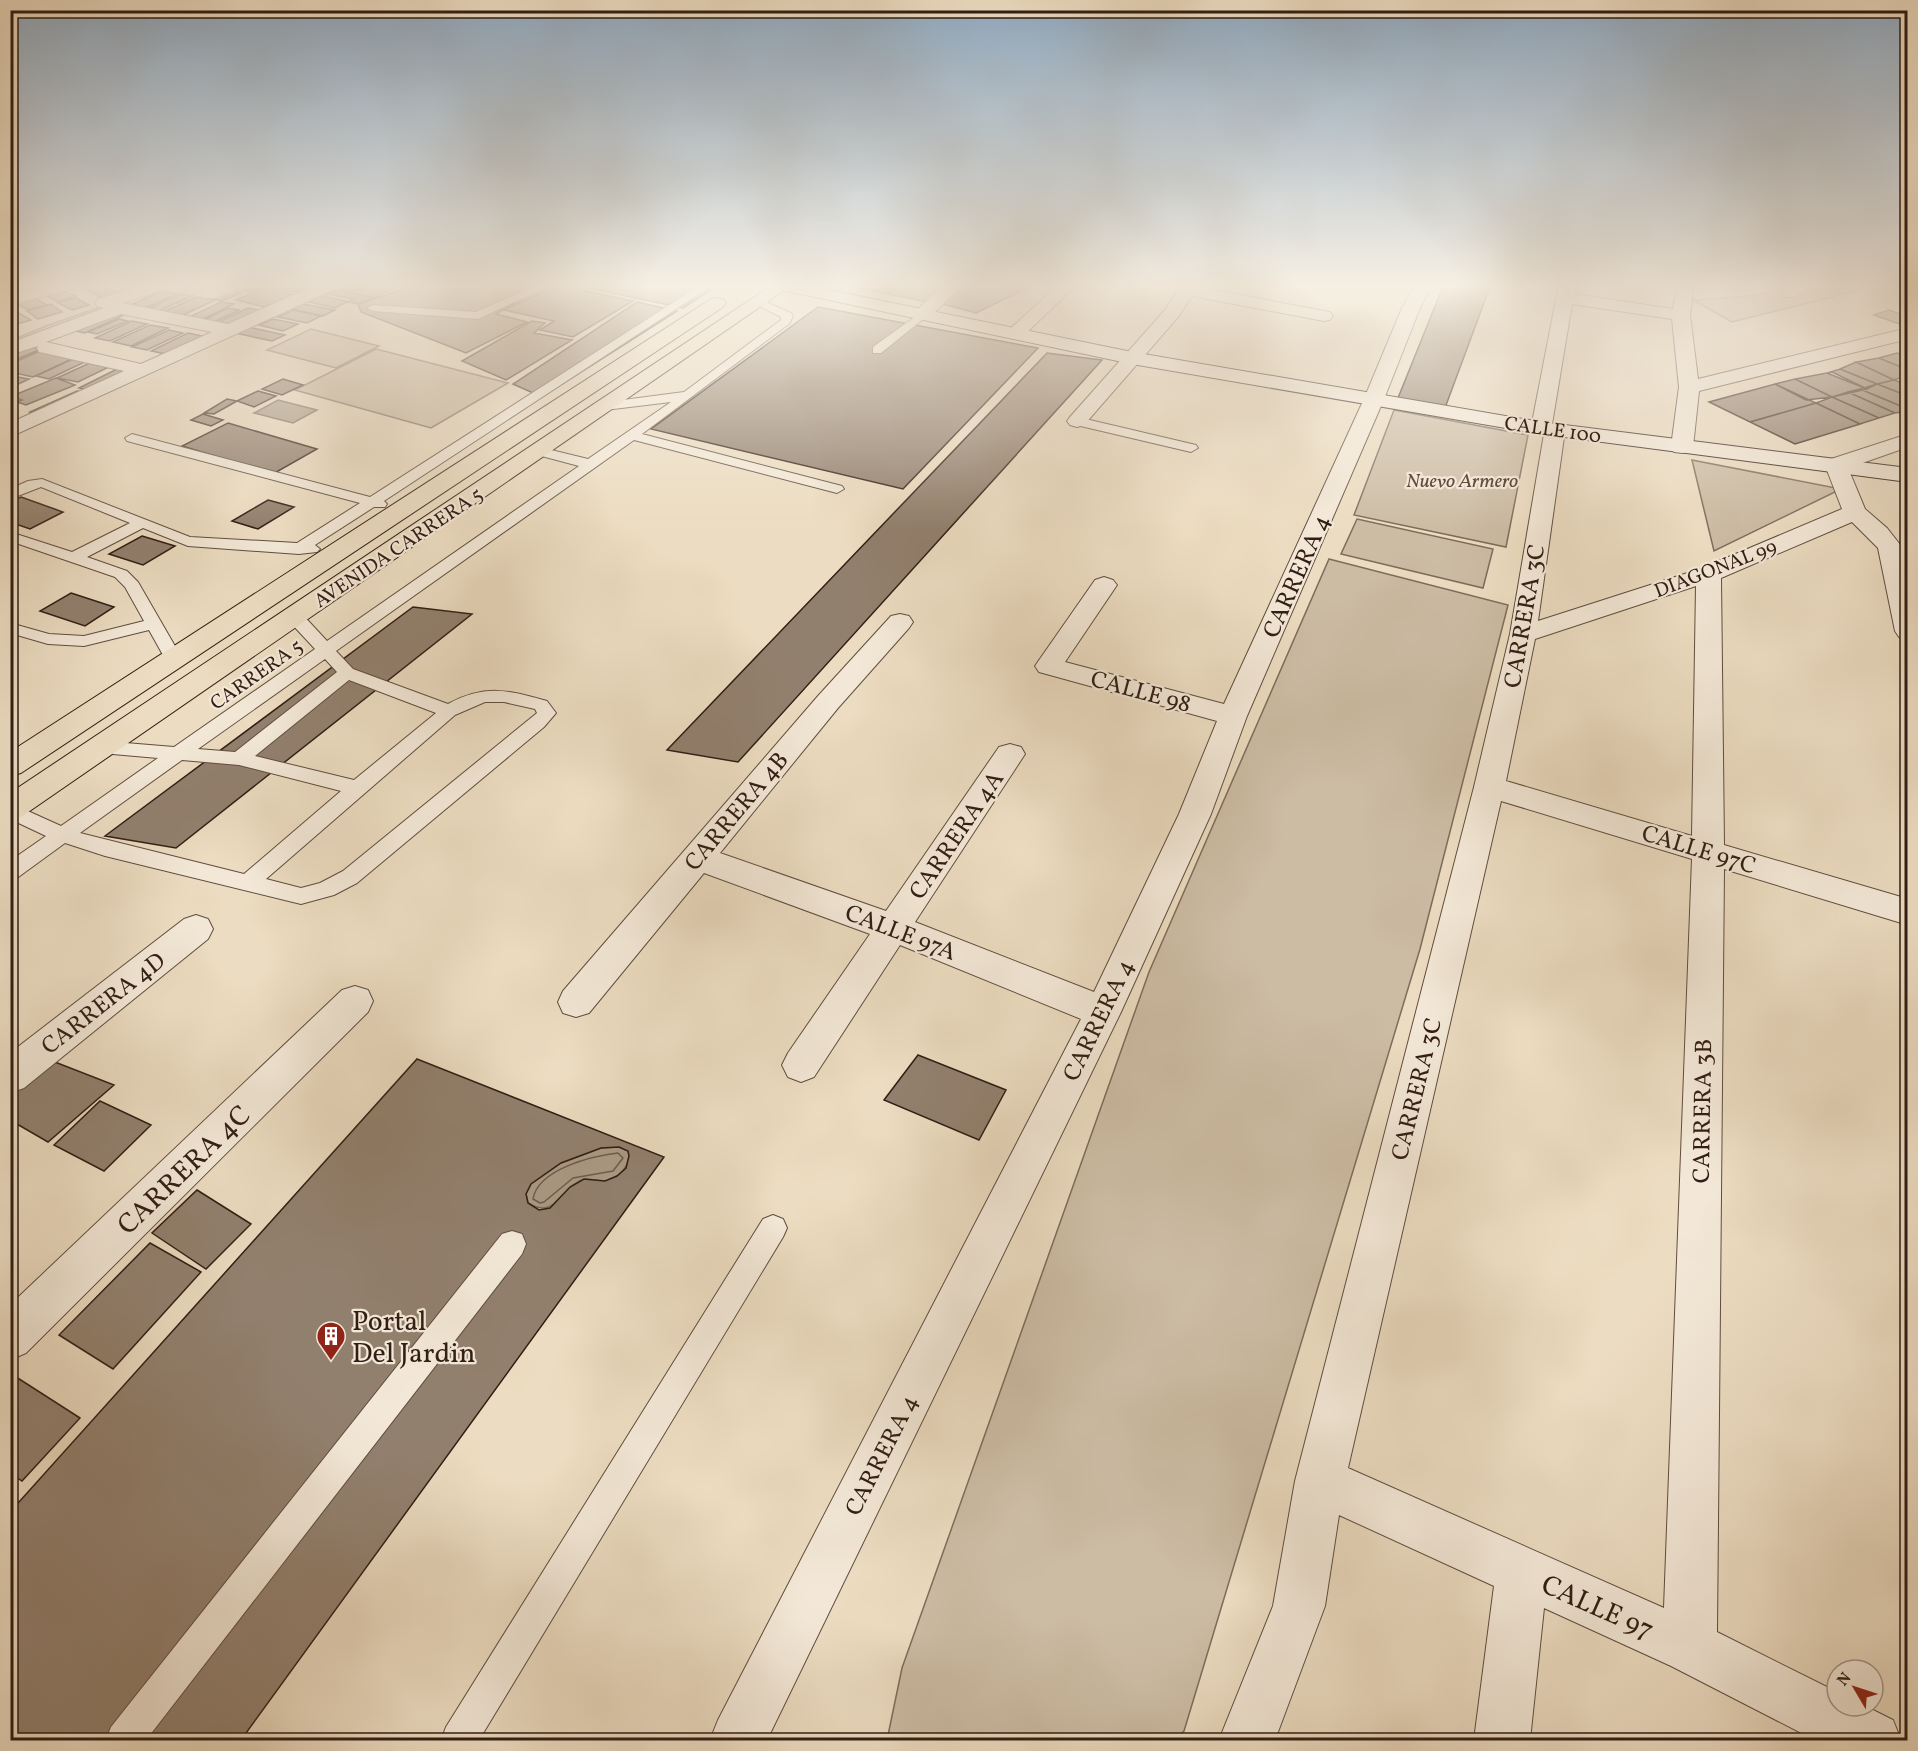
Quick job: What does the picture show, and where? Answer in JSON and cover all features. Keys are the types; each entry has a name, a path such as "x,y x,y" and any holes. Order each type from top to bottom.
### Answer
{"main road":[{"name":"AVENIDA CARRERA 5","path":"12,764 401,511 636,366"},
{"name":"AVENIDA CARRERA 5","path":"10,809 605,406 658,366"}],"street":[{"path":"124,366 143,370"},
{"path":"10,431 152,366"},
{"path":"1077,421 1125,366"},
{"name":"CALLE 100","path":"1178,366 1548,429 1908,475"},
{"name":"CARRERA 4","path":"738,1740 1103,1012 1195,814 1233,716 1388,366"},
{"name":"CARRERA 3C","path":"1247,1740 1299,1606 1320,1481 1489,788 1523,634 1556,366"},
{"path":"1687,366 1689,387 1695,392 1690,448"},
{"path":"1689,387 1775,366"},
{"path":"10,410 39,418"},
{"path":"1908,440 1836,465 1855,512 1890,547 1908,631"},
{"name":"DIAGONAL 99","path":"1523,634 1709,574 1855,512"},
{"name":"CARRERA 3B","path":"1690,1647 1708,852 1709,574"},
{"name":"CALLE 98","path":"1104,585 1049,666 1233,716"},
{"name":"CARRERA 4B","path":"576,1002 828,702 900,622"},
{"name":"CARRERA 4A","path":"801,1065 1010,754"},
{"name":"CALLE 97C","path":"1489,788 1908,912"},
{"name":"CALLE 97A","path":"696,857 893,928 1103,1012"},
{"name":"CARRERA 4D","path":"10,1076 196,929"},
{"name":"CARRERA 4C","path":"15,1326 355,1001"},
{"name":"CALLE 97","path":"1320,1481 1690,1647 1873,1740"},
{"path":"1502,1740 1522,1573"}],"lane":[{"path":"299,549 582,366"},
{"name":"CARRERA 5","path":"10,872 632,435 727,366"},
{"path":"605,406 687,396"},
{"path":"1077,421 1191,448"},
{"path":"632,435 837,489"},
{"path":"132,438 401,511"},
{"path":"539,451 589,464"},
{"path":"10,495 33,484 42,483 195,542 340,551"},
{"path":"75,557 142,523"},
{"path":"10,536 121,574 132,585 174,660"},
{"path":"294,617 347,673 449,711"},
{"path":"10,628 48,639 84,641 154,624"},
{"path":"239,759 347,673"},
{"path":"10,809 62,835 105,848 301,896 350,877 538,723 547,713 541,705 490,693 471,698 449,711 248,883"},
{"path":"101,747 239,759 357,788"},
{"path":"459,1740 774,1228"},
{"path":"124,1740 512,1244"}],"green space":[{"path":"343,366 441,366 508,383 431,428 295,390"},
{"name":"Nuevo Armero","path":"1394,410 1528,435 1506,547 1354,515"},
{"path":"1692,460 1841,489 1714,551"},
{"path":"1357,519 1493,549 1483,588 1341,554"},
{"path":"1329,559 1508,605 1420,949 1184,1731 1174,1740 887,1740 902,1668 1149,972"}],"water":[{"path":"278,400 317,410 293,423 254,413"},
{"path":"619,1147 628,1151 629,1156 626,1166 615,1177 605,1181 582,1180 574,1184 551,1206 545,1208 528,1203 526,1194 531,1184 561,1163 601,1148"}],"building":[{"path":"10,366 57,366 33,377 10,372"},
{"path":"58,366 77,366 49,379 36,376"},
{"path":"84,366 112,366 78,382 57,378"},
{"path":"473,366 530,366 506,380"},
{"path":"541,366 591,366 542,397 513,384"},
{"path":"738,366 1021,366 903,489 651,429"},
{"path":"1035,366 1097,366 738,762 667,750"},
{"path":"1411,366 1461,366 1445,408 1398,398"},
{"path":"1848,366 1864,366 1894,380 1877,384 1840,369"},
{"path":"1864,366 1898,366 1908,370 1908,375 1894,380"},
{"path":"119,368 134,371 93,391 79,388"},
{"path":"1840,369 1877,384 1867,389 1827,373"},
{"path":"1832,372 1867,389 1832,397 1795,379"},
{"path":"12,376 29,379 10,388"},
{"path":"56,378 75,385 26,405 17,402 22,400 12,396"},
{"path":"283,379 303,385 282,395 262,389"},
{"path":"1795,379 1832,397 1806,400 1775,384"},
{"path":"1894,380 1908,385 1908,396 1877,384"},
{"path":"1775,384 1816,403 1750,422 1709,402"},
{"path":"1877,384 1908,396 1908,409 1860,389"},
{"path":"1860,389 1908,409 1908,411 1895,413 1848,392"},
{"path":"77,391 89,394 43,415 30,412"},
{"path":"258,391 276,396 254,407 237,401"},
{"path":"1848,392 1895,413 1879,418 1832,397"},
{"path":"1832,397 1879,418 1860,424 1816,403"},
{"path":"227,399 237,401 214,414 204,413"},
{"path":"1816,403 1860,424 1795,444 1750,422"},
{"path":"203,414 223,420 211,426 191,420"},
{"path":"228,423 317,449 273,474 182,446"},
{"path":"21,497 63,512 30,529 10,522 10,502"},
{"path":"268,500 294,507 258,529 232,521"},
{"path":"142,536 175,546 143,565 109,554"},
{"path":"71,593 114,607 85,626 40,611"},
{"path":"413,607 472,614 176,848 105,836"},
{"path":"918,1055 1006,1090 979,1140 884,1100"},
{"path":"42,1057 114,1085 48,1142 10,1120 10,1082"},
{"name":"Portal Del Jardin","path":"417,1059 664,1157 241,1740 10,1740 10,1512","holes":["619,1147 628,1151 626,1168 617,1176 605,1181 584,1179 570,1187 550,1208 539,1210 528,1203 526,1194 531,1184 561,1163 601,1148"]},
{"path":"100,1101 151,1125 104,1171 54,1145"},
{"path":"197,1190 251,1224 206,1269 152,1233"},
{"path":"150,1243 201,1272 113,1369 59,1335"},
{"path":"13,1375 80,1418 22,1481 10,1473 10,1378"}],"place":[{"name":"Portal Del Jardin","path":"331,1362"}]}
